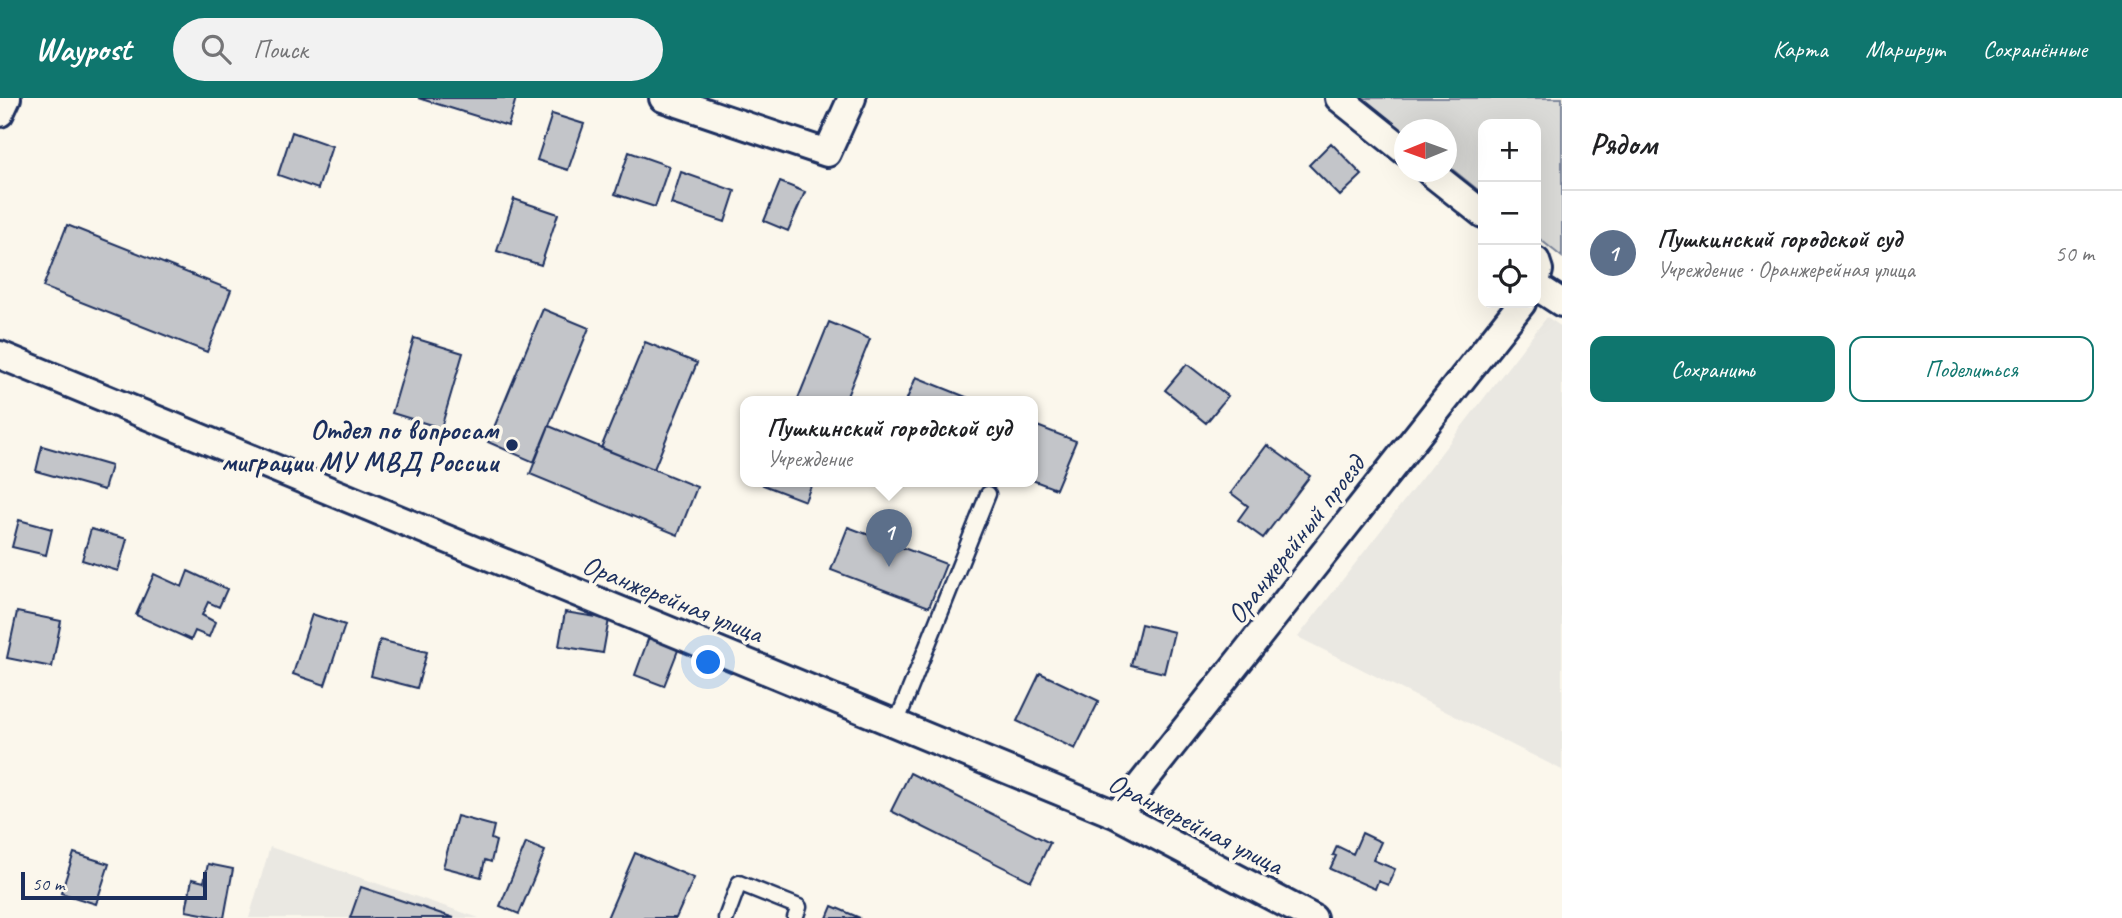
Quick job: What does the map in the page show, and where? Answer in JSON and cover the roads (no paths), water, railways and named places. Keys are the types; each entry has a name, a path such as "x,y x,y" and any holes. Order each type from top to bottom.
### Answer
{"street":[{"path":"0,113 7,98"},
{"path":"663,98 827,153 852,98"},
{"path":"1339,98 1394,142"},
{"path":"1443,182 1478,210"},
{"path":"1541,288 1562,303"},
{"name":"Оранжерейный проезд","path":"1117,815 1517,308"},
{"name":"Оранжерейная улица","path":"0,355 1117,815 1313,918"}],"lane":[{"path":"896,724 988,494"},
{"path":"726,918 739,883 799,906 795,918"}],"place":[{"name":"Отдел по вопросам миграции МУ МВД России","path":"512,445"},
{"name":"Пушкинский городской суд","path":"889,567"}]}
